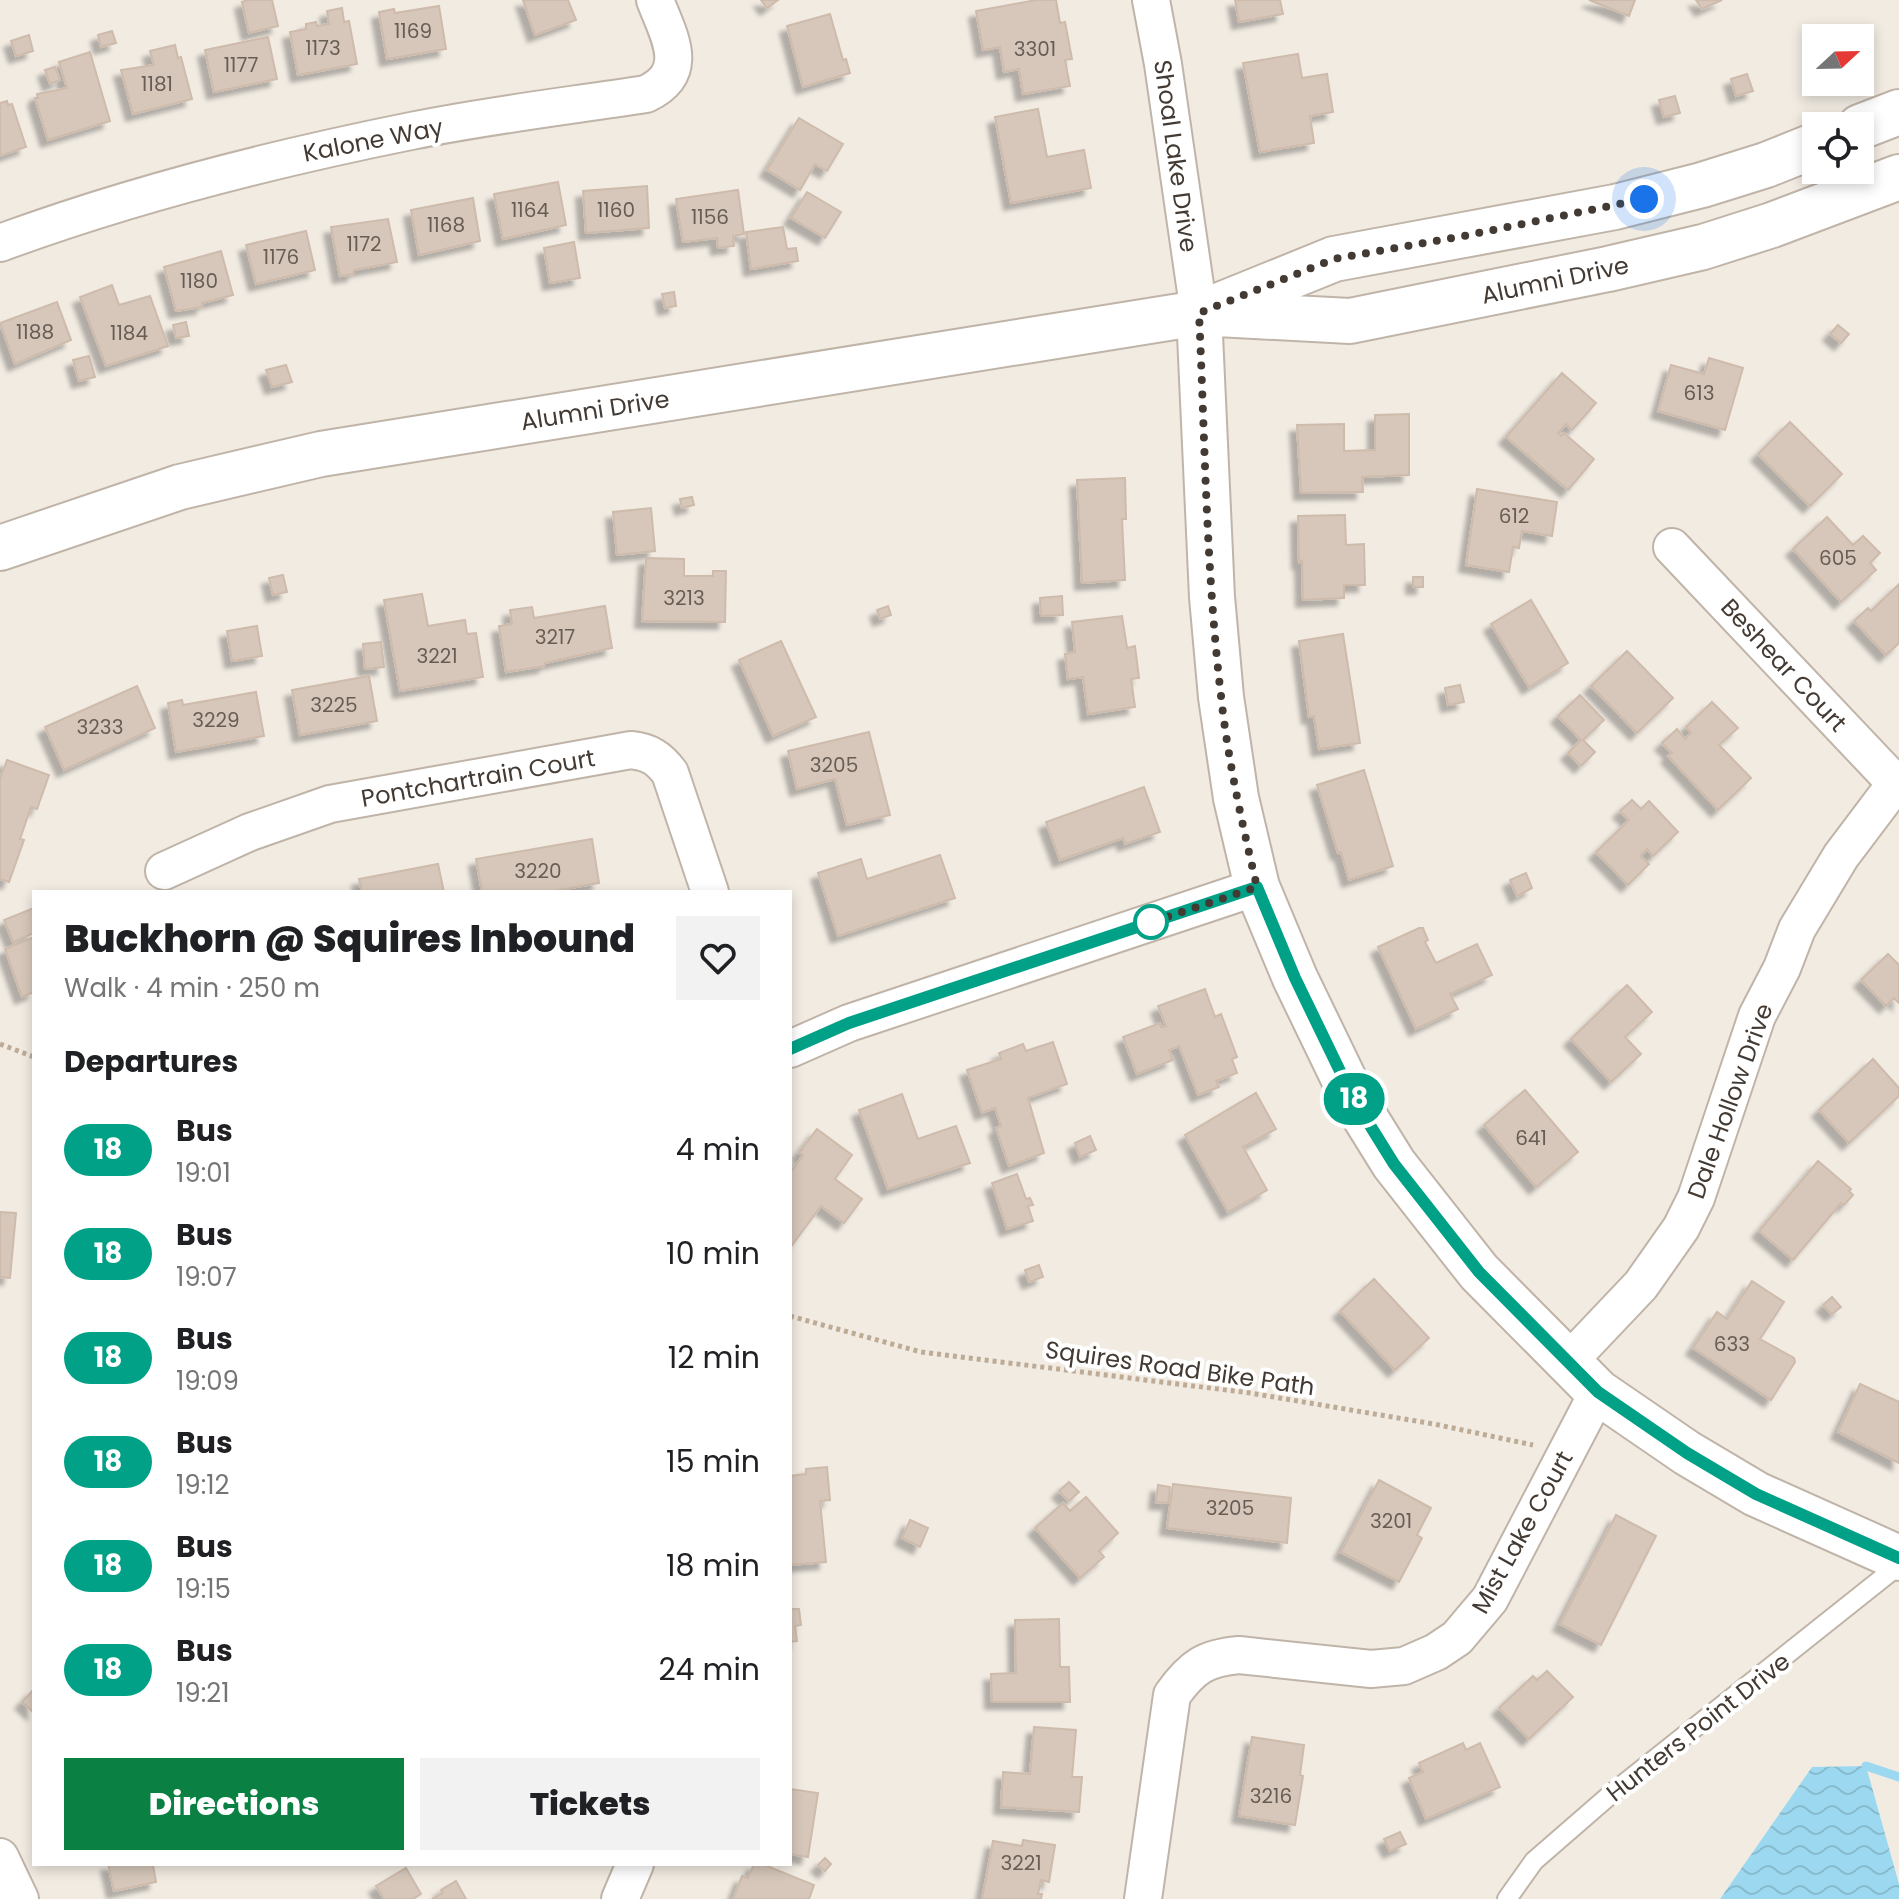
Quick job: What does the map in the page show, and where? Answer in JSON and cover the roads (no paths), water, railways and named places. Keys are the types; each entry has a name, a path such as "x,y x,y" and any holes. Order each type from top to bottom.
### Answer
{"street":[{"name":"Kalone Way","path":"0,243 110,206 280,159 414,130 646,94 668,80 673,70 671,42 655,0"},
{"name":"Shoal Lake Drive","path":"1151,0 1199,313"},
{"path":"1874,122 1899,112"},
{"name":"Alumni Drive","path":"1199,313 1334,259 1615,207 1715,181 1802,151"},
{"name":"Alumni Drive","path":"0,548 180,487 321,454 1199,313 1350,321 1703,247 1772,225 1899,177"},
{"path":"1199,313 1212,597 1221,697 1236,798 1257,887 1295,978 1353,1098 1394,1164 1479,1272 1583,1377 1687,1453 1756,1494 1899,1558"},
{"name":"Beshear Court","path":"1672,547 1898,783"},
{"name":"Pontchartrain Court","path":"164,871 250,832 330,804 631,750 652,755 670,773 709,890"},
{"name":"Dale Hollow Drive","path":"1583,1377 1681,1228 1696,1198 1757,1016 1782,968 1797,929 1841,856 1898,783"},
{"path":"792,1048 849,1023 1257,887"},
{"name":"Mist Lake Court","path":"1143,1899 1172,1695 1186,1675 1219,1656 1267,1657 1371,1669 1404,1666 1436,1652 1457,1638 1490,1599 1566,1453 1583,1377"},
{"path":"0,1857 20,1899"},
{"path":"620,1899 634,1866"}],"lane":[{"name":"Hunters Point Drive","path":"1507,1899 1534,1861 1610,1795 1899,1565"}],"water":[{"path":"1866,1766 1899,1884 1899,1899 1720,1899 1812,1767"}],"waterway":[{"path":"1866,1766 1899,1777"}]}
